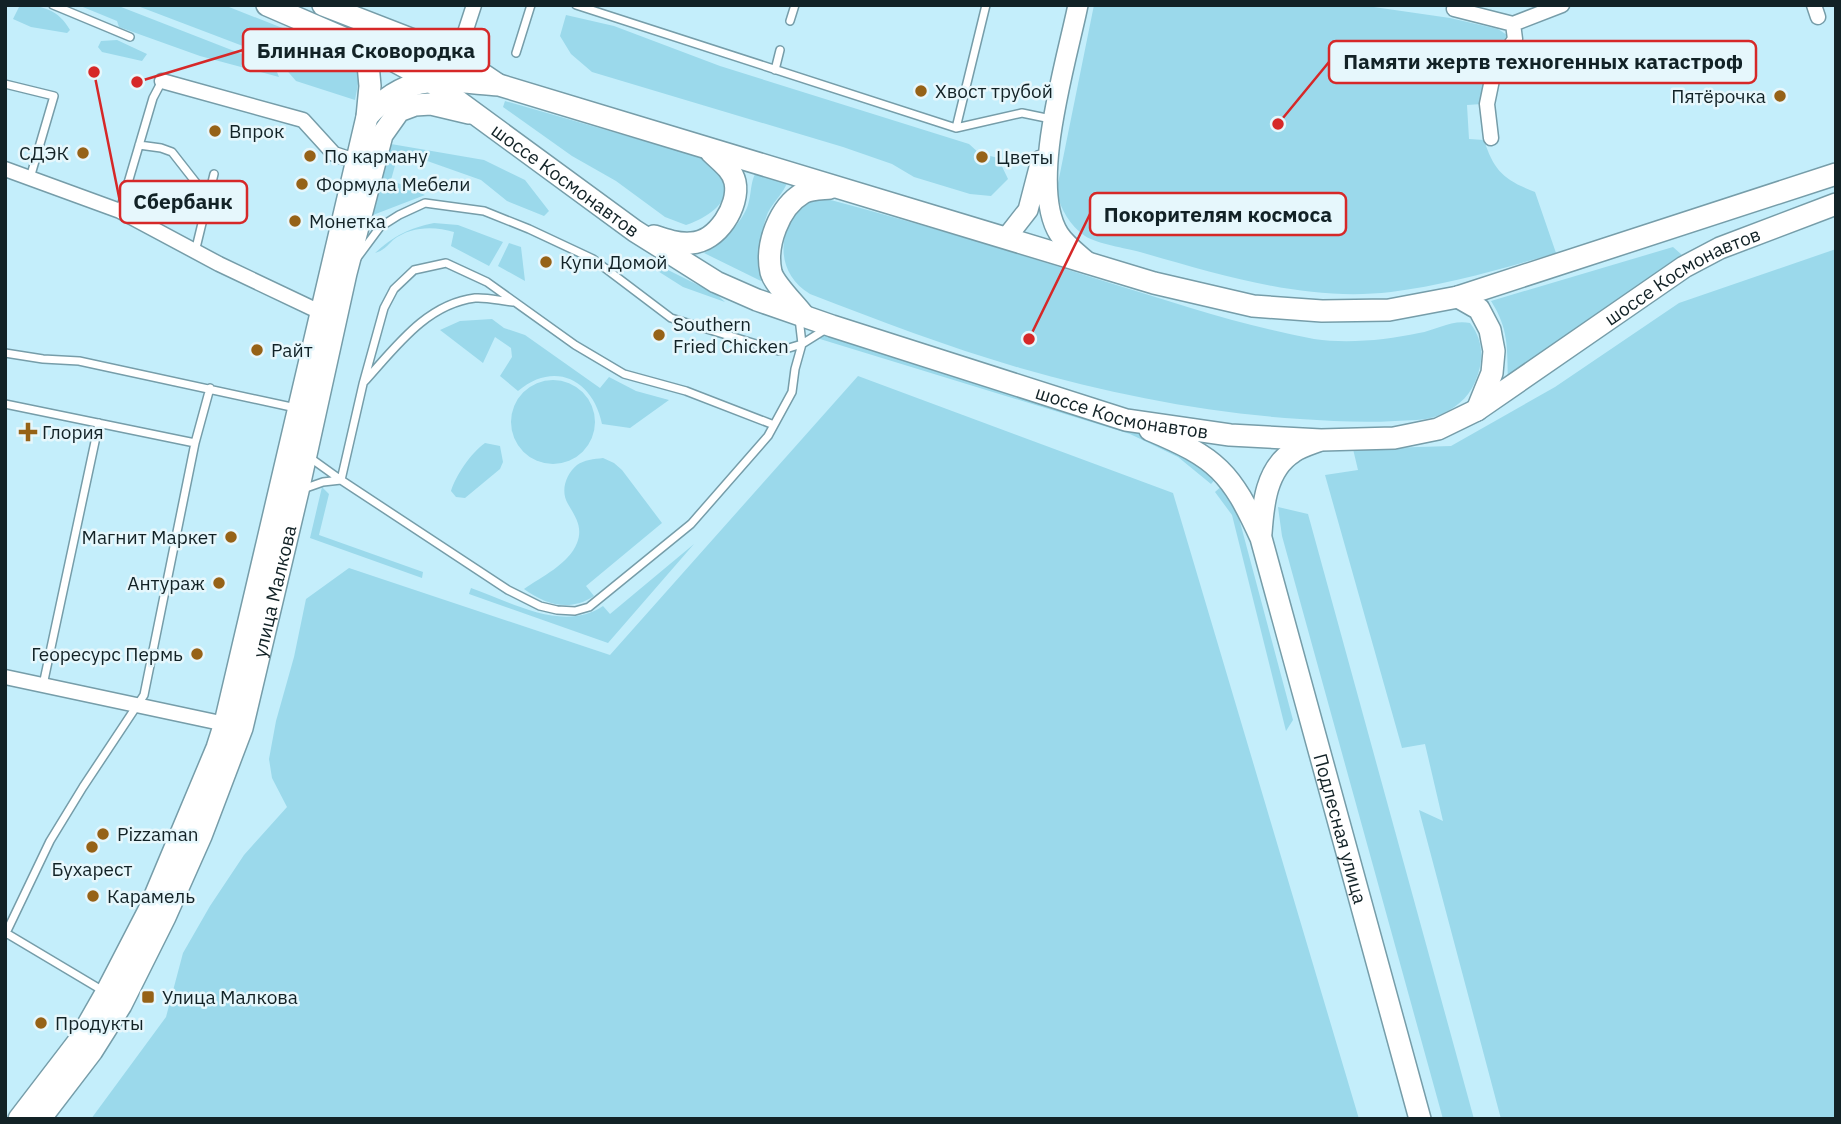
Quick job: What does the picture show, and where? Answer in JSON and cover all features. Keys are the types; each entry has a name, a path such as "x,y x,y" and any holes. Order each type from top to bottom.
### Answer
{"main road":[{"name":"шоссе Космонавтов","path":"267,5 333,32 429,79 635,230 716,282 757,300 832,326 1126,420 1230,435 1321,440 1394,438 1438,429 1477,411 1684,267 1720,248 1836,204"},
{"name":"шоссе Космонавтов","path":"323,5 457,57 499,85"},
{"name":"улица Малкова","path":"19,1119 78,1042 106,993 149,910 233,726 307,410 328,314 355,160 367,117 370,86 368,64 333,32"},
{"name":"шоссе Космонавтов","path":"429,79 499,85 1154,284 1253,306 1322,311 1390,310 1458,297 1836,174"},
{"path":"367,117 380,102 397,91 429,79"},
{"name":"улица Малкова","path":"328,314 346,273 382,135 399,111 430,104 480,115"},
{"path":"635,230 674,242 694,243 709,236 724,223 734,202 735,183 729,169 705,147"},
{"path":"801,315 771,273 774,229 791,203 804,192 832,187"},
{"path":"1458,297 1479,309 1490,330 1494,351 1492,373 1477,411"},
{"name":"улица Малкова","path":"40,1119 92,1051 121,1005 165,917 201,836 298,491 306,454 307,410"},
{"path":"1126,420 1168,438 1214,464 1240,495 1261,538"},
{"path":"1261,538 1263,500 1279,464 1292,452 1321,440"},
{"name":"Подлесная улица","path":"1261,538 1420,1119"}],"street":[{"path":"457,57 474,5"},
{"path":"1079,5 1053,126 1047,173 1049,212 1059,235 1091,264"},
{"path":"1450,6 1513,24 1562,5"},
{"path":"1491,138 1488,104 1494,71 1515,40 1513,24"},
{"path":"162,81 303,120 334,154 355,160"},
{"path":"1006,238 1028,210 1053,126"},
{"path":"5,169 120,211 301,305 328,314"},
{"path":"5,677 233,726"}],"lane":[{"path":"53,5 130,37"},
{"path":"516,52 531,5"},
{"path":"576,5 957,128 1022,113 1053,126"},
{"path":"599,14 602,5"},
{"path":"790,21 795,5"},
{"path":"957,128 986,5"},
{"path":"775,70 780,50"},
{"path":"120,211 153,97 162,81"},
{"path":"5,84 54,96 30,178"},
{"path":"139,145 172,152 208,198"},
{"path":"195,252 214,174"},
{"path":"346,273 380,228 399,215 425,203 484,211 529,229 593,260 671,317 779,351 802,344 832,326"},
{"path":"341,480 384,308 394,289 414,270 446,263 486,282 575,345 624,374 686,391 774,425"},
{"path":"363,384 410,331 441,308 476,298 514,302"},
{"path":"306,454 508,590 540,606 575,611 598,601 691,524 768,436 792,393 802,344 801,315"},
{"path":"5,352 43,359 79,361 307,410"},
{"path":"106,993 6,934 8,922 50,841 138,706 145,691 195,443 210,388"},
{"path":"5,404 195,443"},
{"path":"43,685 99,423"},
{"path":"298,491 323,482 341,480"}],"shaded area":[{"path":"20,5 36,6 55,13 70,30 67,33 31,27 13,19"},
{"path":"78,5 116,5 275,67 279,77 200,56 119,27 117,21"},
{"path":"135,5 224,5 353,56 361,68 355,100 296,81 277,59"},
{"path":"1094,5 1360,5 1450,18 1498,29 1507,35 1488,69 1482,104 1467,105 1469,139 1484,140 1496,167 1515,183 1535,192 1556,253 1432,285 1359,294 1296,290 1264,284 1090,239 1070,222 1056,193"},
{"path":"566,15 614,26 720,66 969,144 979,153 998,158 1008,179 991,196 970,194 914,177 892,164 843,147 592,72 571,54 560,36"},
{"path":"117,40 147,54 142,61 102,52 98,47 101,41"},
{"path":"505,101 717,162 725,183 723,198 707,215 686,225 665,217 616,181 572,156 503,107"},
{"path":"391,144 484,160 525,180 549,211 544,216 507,201 481,180 399,151 391,180 425,195 373,215"},
{"path":"759,169 788,177 764,223 761,281 704,253 724,239 741,219 748,205 754,176"},
{"path":"816,196 964,238 1211,314 1314,339 1380,339 1419,333 1457,322 1470,323 1480,344 1480,366 1468,394 1449,410 1427,419 1383,422 1312,420 1229,412 1124,394 1054,377 940,342 810,294 797,284 789,272 784,258 784,244 793,217"},
{"path":"434,223 458,225 503,242 489,266 451,246 454,232 439,229 407,232 375,253 402,233"},
{"path":"509,243 521,247 525,281 498,266"},
{"path":"1673,247 1682,255 1508,380 1504,330 1491,301"},
{"path":"1836,249 1836,1119 1501,1119 1419,810 1443,821 1425,744 1402,748 1325,475 1358,470 1353,449 1451,446 1555,387 1679,303"},
{"path":"658,265 716,294 725,302 683,287 653,268"},
{"path":"492,319 504,328 525,335 600,388 609,377 636,391 669,400 630,428 602,424 590,396 570,379 545,377 518,391 500,376 512,357 511,348 495,337 483,363 440,330 460,321"},
{"path":"822,333 1142,431 1219,475 1211,484 1178,457 1130,434 820,339"},
{"path":"858,376 1173,493 1359,1119 91,1119 166,1017 183,953 210,906 244,855 287,807 272,778 269,759 306,599 349,568 610,655"},
{"path":"553,380 569,383 583,392 592,406 595,422 592,438 583,452 569,461 553,464 537,461 523,452 514,438 511,422 514,406 523,392 537,383"},
{"path":"485,443 500,446 503,462 500,469 465,498 456,497 451,491 456,478 469,458"},
{"path":"603,458 622,470 662,523 586,586 594,596 567,605 541,599 524,589 561,564 573,551 579,537 578,523 564,494 567,478 580,463"},
{"path":"1224,484 1231,492 1240,522 1293,720 1286,731 1232,515 1215,492"},
{"path":"322,487 329,494 319,535 423,572 422,578 310,538"},
{"path":"1278,507 1308,514 1474,1119 1443,1119 1282,536"},
{"path":"694,544 608,643 469,594 471,588 520,607 554,616 587,614 603,606 610,614"}],"place":[{"name":"Сбербанк","path":"94,72"},
{"name":"Блинная Сковородка","path":"137,82"},
{"name":"Хвост трубой","path":"921,91"},
{"name":"Пятёрочка","path":"1780,96"},
{"name":"Памяти жертв техногенных катастроф","path":"1278,124"},
{"name":"Впрок","path":"215,131"},
{"name":"СДЭК","path":"83,153"},
{"name":"По карману","path":"310,156"},
{"name":"Цветы","path":"982,157"},
{"name":"Формула Мебели","path":"302,184"},
{"name":"Монетка","path":"295,221"},
{"name":"Купи Домой","path":"546,262"},
{"name":"Southern Fried Chicken","path":"659,335"},
{"name":"Покорителям космоса","path":"1029,339"},
{"name":"Райт","path":"257,350"},
{"name":"Глория","path":"28,432"},
{"name":"Магнит Маркет","path":"231,537"},
{"name":"Антураж","path":"219,583"},
{"name":"Георесурс Пермь","path":"197,654"},
{"name":"Pizzaman","path":"103,834"},
{"name":"Бухарест","path":"92,847"},
{"name":"Карамель","path":"93,896"},
{"name":"Улица Малкова","path":"148,997"},
{"name":"Продукты","path":"41,1023"}]}
